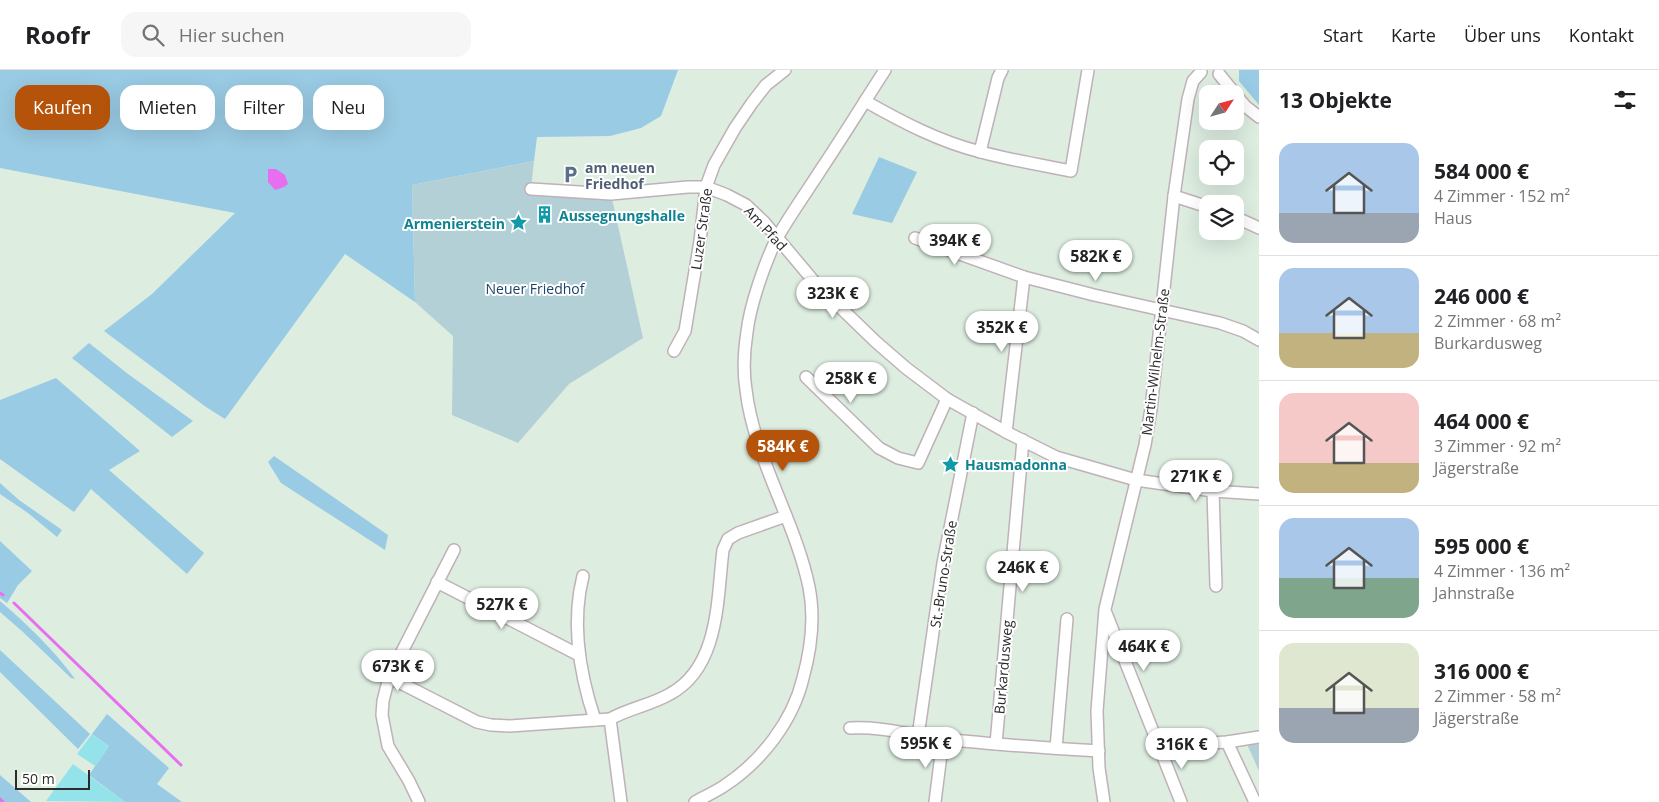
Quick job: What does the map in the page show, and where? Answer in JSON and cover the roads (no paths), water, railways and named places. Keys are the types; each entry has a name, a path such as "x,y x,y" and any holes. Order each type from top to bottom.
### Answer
{"street":[{"name":"Luzer Straße","path":"674,351 685,331 700,241 706,187 714,165 735,128 766,85 785,70"},
{"path":"695,802 725,785 752,762 771,741 787,718 799,695 809,657 812,610 809,589 801,558 754,428 746,391 744,360 747,330 753,304 778,237 885,70"},
{"path":"980,152 998,78 1002,70"},
{"path":"865,101 927,133 980,152 1071,171 1088,70"},
{"path":"1200,71 1210,76 1221,72 1245,106 1259,117"},
{"name":"Martin-Wilhelm-Straße","path":"1104,802 1097,711 1105,609 1145,445 1151,409 1174,196 1190,87 1200,71"},
{"name":"Am Pfad","path":"532,189 612,194 688,186 706,187 727,195 746,205 778,237 791,256 817,285 876,342 947,399 1056,457 1136,480 1213,491 1259,494"},
{"path":"1174,196 1199,205"},
{"path":"1244,221 1259,228"},
{"path":"915,238 1024,277 1220,323 1259,340"},
{"path":"1006,432 1024,277"},
{"path":"806,377 879,448 898,458 918,463 947,399"},
{"name":"St.-Bruno-Straße","path":"918,736 943,563 973,413"},
{"name":"Burkardusweg","path":"996,744 1023,440"},
{"path":"1213,491 1216,586"},
{"path":"389,677 477,722 491,726 610,719 623,712 654,702 672,693 687,681 707,652 714,626 722,550 728,539 738,533 786,516"},
{"path":"419,802 388,746 382,715 382,701 389,677 454,550"},
{"path":"583,576 579,592 579,655 595,720"},
{"path":"437,582 579,655"},
{"path":"1105,609 1181,802"},
{"path":"1056,748 1067,619"},
{"path":"610,719 621,802"},
{"path":"850,728 866,728 918,736 996,744 1099,751"},
{"path":"1160,746 1227,742 1259,737"},
{"path":"935,802 943,739"},
{"path":"1227,742 1255,802"}],"waterway":[{"path":"14,603 181,765"},
{"path":"0,799 3,802"}],"place":[{"name":"am neuen Friedhof","path":"571,175"},
{"name":"Aussegnungshalle","path":"545,215"},
{"name":"Armenierstein","path":"519,223"},
{"name":"Hausmadonna","path":"951,464"}],"park label":[{"name":"Neuer Friedhof","path":"535,288"}]}
